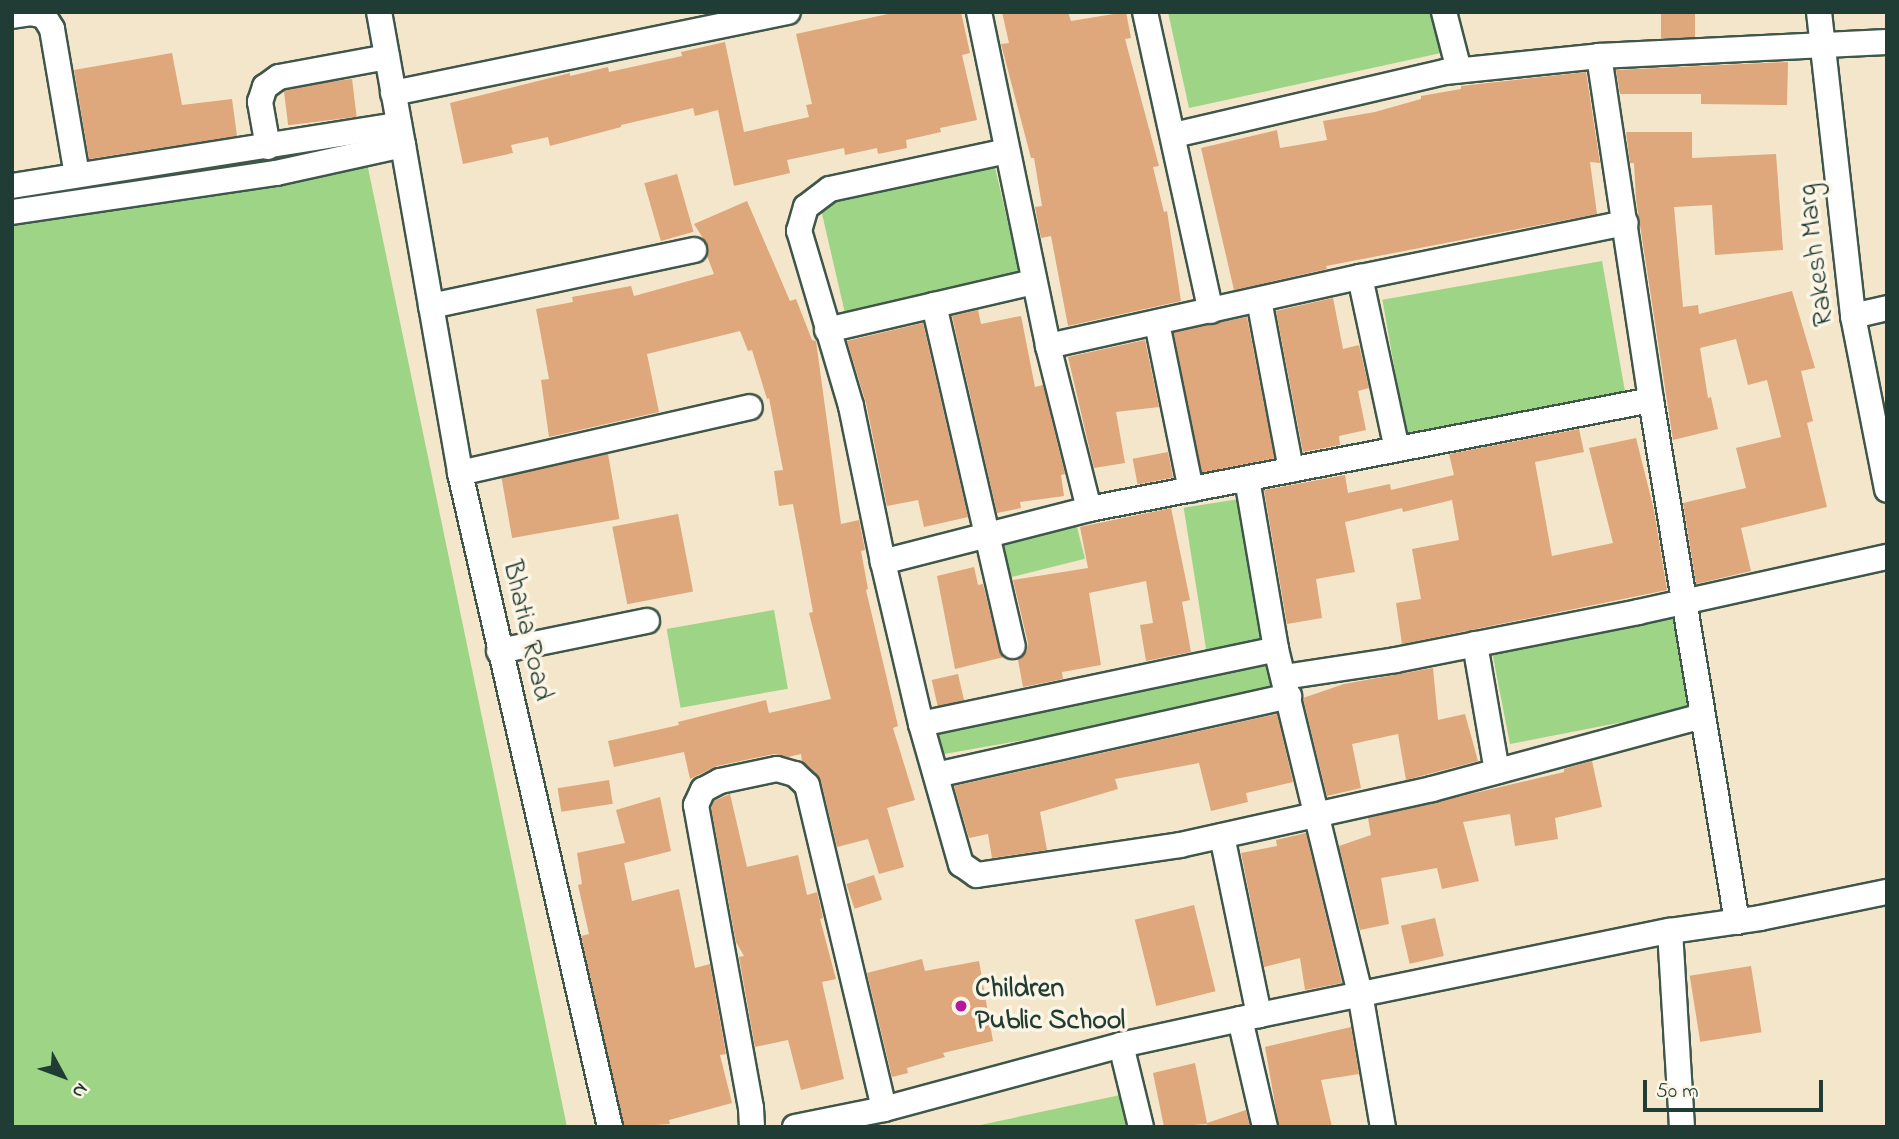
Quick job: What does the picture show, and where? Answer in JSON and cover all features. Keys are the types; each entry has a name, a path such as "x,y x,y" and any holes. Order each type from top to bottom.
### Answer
{"street":[{"name":"Bhatia Road","path":"379,12 460,473 610,1127"},
{"path":"393,93 788,12"},
{"path":"979,12 1048,346 1089,509"},
{"path":"1145,12 1211,311"},
{"path":"1444,12 1452,71"},
{"name":"Rakesh Marg","path":"1819,12 1853,316 1887,490"},
{"path":"12,16 31,13 44,16 52,29 77,176"},
{"path":"1174,135 1452,71 1599,55 1887,42"},
{"path":"1599,55 1651,400 1737,922"},
{"path":"268,147 260,102 265,87 279,77 387,57"},
{"path":"12,186 268,147 401,135"},
{"path":"12,212 276,173 401,135"},
{"path":"1007,151 830,189 806,207 799,231 851,407 883,562 921,724 961,864 977,875 1180,845 1497,771 1702,716"},
{"path":"1048,346 1360,277 1626,223"},
{"path":"431,306 694,250"},
{"path":"1360,277 1397,449"},
{"path":"827,330 1034,282"},
{"path":"1259,300 1292,470"},
{"path":"934,305 1013,646"},
{"path":"1853,316 1887,308"},
{"path":"1157,323 1191,490"},
{"path":"883,562 1089,509 1651,400"},
{"path":"460,473 750,407"},
{"path":"1247,479 1276,649 1306,761 1315,815 1360,993 1383,1127"},
{"path":"936,775 1286,686 1475,644 1685,602 1887,556"},
{"path":"499,651 648,621"},
{"path":"1475,644 1497,771"},
{"path":"921,724 1276,649"},
{"path":"752,1127 751,1108 696,805 703,790 720,781 777,769 795,774 807,785 884,1109"},
{"path":"1222,836 1265,1127"},
{"path":"805,1126 884,1109 1121,1045 1360,993 1670,930 1737,922 1887,892"},
{"path":"1670,930 1682,1127"},
{"path":"1121,1045 1141,1127"}],"green space":[{"path":"1168,12 1432,12 1441,53 1189,108"},
{"path":"367,163 567,1127 12,1127 12,221"},
{"path":"994,163 1019,273 845,313 820,203"},
{"path":"1602,261 1626,396 1406,435 1382,300"},
{"path":"1239,499 1262,645 1207,654 1184,508"},
{"path":"1075,519 1085,559 1002,579 993,540"},
{"path":"774,610 788,689 681,708 667,629"},
{"path":"1676,618 1694,708 1510,744 1492,654"},
{"path":"1270,656 1277,695 937,755 930,716"},
{"path":"1125,1094 1132,1127 971,1127"}],"building":[{"path":"897,12 961,12 970,53 962,55 977,120 940,128 941,132 906,140 907,148 878,154 877,148 845,155 844,148 787,160 790,173 734,186 718,110 695,116 693,108 550,146 548,137 511,145 513,153 463,164 450,103 570,73 570,76 608,67 609,72 682,56 681,52 725,42 744,132 809,117 806,105 812,104 796,34"},
{"path":"1002,12 1068,12 1071,21 1126,12 1131,38 1125,39 1159,166 1153,167 1164,212 1167,211 1181,301 1068,326 1051,236 1041,238 1035,207 1042,206 1034,158 1031,158 1001,44 1009,43"},
{"path":"1661,12 1695,12 1695,38 1661,38"},
{"path":"172,53 182,105 232,99 237,136 89,159 74,70"},
{"path":"1788,62 1787,105 1701,104 1701,94 1620,94 1616,70"},
{"path":"1586,72 1600,163 1590,162 1597,214 1326,266 1327,269 1234,290 1201,148 1277,130 1280,148 1327,140 1323,121 1375,112 1421,99 1421,96 1461,89 1461,86"},
{"path":"352,79 357,117 288,125 284,87"},
{"path":"1626,132 1692,132 1692,158 1776,154 1783,250 1715,255 1712,205 1674,207 1683,307 1698,305 1699,314 1792,291 1815,368 1801,371 1813,421 1807,423 1827,507 1741,528 1751,571 1696,584 1683,503 1746,488 1736,448 1781,437 1767,380 1748,385 1736,339 1700,348 1708,398 1711,397 1718,429 1673,440 1636,199 1634,163 1630,163"},
{"path":"677,174 694,232 661,241 644,183"},
{"path":"747,201 790,301 796,299 812,340 816,341 841,524 859,520 865,550 861,551 868,589 866,590 898,726 893,728 915,800 887,808 904,867 879,874 868,839 837,847 821,781 802,761 801,754 788,757 774,754 717,766 690,779 684,752 614,767 608,741 679,725 678,722 766,700 769,713 831,699 809,613 813,612 793,504 779,506 774,471 783,470 769,398 767,399 752,350 748,351 740,331 647,354 659,412 549,437 541,380 549,379 536,309 573,302 572,297 631,286 634,296 714,274 707,256 708,246 694,224"},
{"path":"1333,298 1343,349 1359,345 1369,388 1358,391 1366,430 1339,436 1340,445 1303,452 1276,311"},
{"path":"978,310 981,324 1021,316 1035,387 1043,385 1065,474 1061,475 1064,496 1020,502 1021,508 997,513 952,316"},
{"path":"1247,317 1274,458 1201,473 1173,331"},
{"path":"923,323 968,517 924,527 918,500 887,506 866,403 847,341"},
{"path":"1145,340 1159,407 1116,412 1125,463 1094,468 1068,357"},
{"path":"1579,429 1584,452 1535,462 1552,556 1613,543 1589,448 1636,438 1654,510 1667,590 1402,644 1396,603 1421,599 1412,549 1459,540 1452,500 1403,512 1402,508 1345,522 1355,572 1316,579 1322,618 1287,624 1264,490 1345,475 1348,493 1390,484 1391,490 1454,475 1449,454"},
{"path":"1168,452 1173,478 1138,484 1133,459"},
{"path":"608,454 619,519 512,538 501,473"},
{"path":"1171,508 1190,600 1182,602 1191,652 1146,661 1140,625 1153,623 1146,581 1089,593 1101,665 1062,672 1063,679 1023,687 1018,660 1027,651 1028,643 1013,580 1088,568 1080,527"},
{"path":"678,514 693,592 627,604 612,527"},
{"path":"974,567 978,585 983,584 999,649 1004,657 955,669 937,576"},
{"path":"1433,668 1438,720 1465,714 1478,761 1406,780 1398,734 1352,744 1361,788 1327,796 1303,698 1344,684"},
{"path":"958,674 964,700 938,706 932,680"},
{"path":"1277,714 1293,782 1246,793 1248,802 1211,811 1199,763 1115,779 1118,789 1040,812 1047,850 992,858 988,834 969,838 954,786"},
{"path":"1592,761 1602,807 1555,818 1558,839 1515,846 1510,814 1463,822 1479,881 1442,889 1437,868 1381,878 1389,924 1360,930 1339,846 1371,835 1368,818 1564,772 1564,769"},
{"path":"609,780 613,804 561,812 558,788"},
{"path":"730,794 747,867 798,855 807,895 817,892 823,918 820,919 836,979 822,982 844,1079 801,1090 788,1040 755,1047 739,957 744,956 736,942 711,807 714,801"},
{"path":"660,797 671,851 624,863 632,901 679,889 695,968 710,964 726,1054 720,1055 732,1103 669,1120 670,1124 624,1127 581,936 589,934 578,885 582,884 577,853 625,843 616,810"},
{"path":"1306,833 1342,983 1305,990 1300,958 1264,967 1241,853 1277,846 1276,840"},
{"path":"874,875 882,900 854,909 846,884"},
{"path":"1194,905 1216,991 1156,1006 1135,920"},
{"path":"1435,918 1444,956 1410,964 1401,926"},
{"path":"922,959 925,971 979,961 993,1041 943,1053 945,1057 907,1068 908,1073 892,1077 867,973"},
{"path":"1751,966 1761,1032 1700,1042 1690,976"},
{"path":"1351,1027 1359,1074 1321,1080 1332,1127 1279,1127 1265,1047"},
{"path":"1195,1063 1207,1123 1246,1110 1250,1127 1208,1127 1207,1124 1164,1127 1153,1073"}],"place":[{"name":"Children Public School","path":"961,1006"}]}
